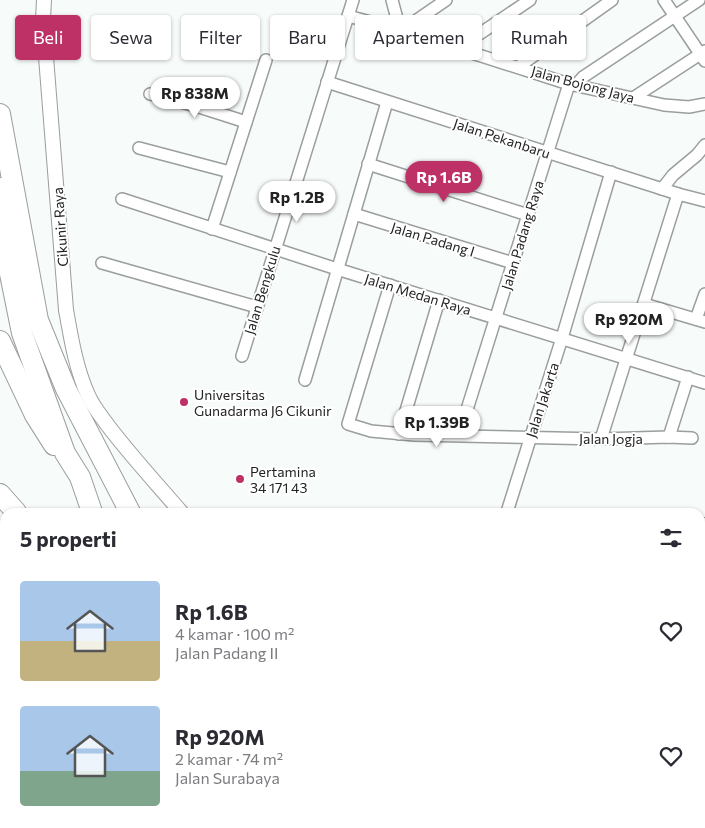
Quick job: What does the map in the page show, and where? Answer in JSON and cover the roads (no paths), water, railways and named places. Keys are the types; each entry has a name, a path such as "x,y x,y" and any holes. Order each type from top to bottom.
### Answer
{"highway":[{"path":"0,114 38,320 66,389 128,508"},
{"path":"0,156 8,264 22,333 65,453 80,477 91,508"},
{"path":"0,341 35,415 62,458 65,453"},
{"path":"0,494 12,508"}],"street":[{"name":"Cikunir Raya","path":"44,0 43,19 66,310 70,335 88,396 120,441 178,508"},
{"name":"Jalan Bengkulu","path":"242,356 353,0"},
{"path":"392,0 396,15"},
{"path":"424,15 446,0"},
{"path":"482,32 530,0"},
{"path":"518,67 612,0"},
{"path":"633,98 704,56 664,0"},
{"path":"573,84 699,0"},
{"name":"Jalan Bojong Jaya","path":"348,16 355,18"},
{"name":"Jalan Bojong Jaya","path":"482,56 573,84 664,105 689,107 705,104"},
{"path":"212,229 266,60"},
{"name":"Jalan Pekanbaru","path":"326,82 705,201"},
{"name":"Jalan Padang Raya","path":"459,435 547,152 573,84"},
{"path":"150,94 246,122"},
{"path":"304,380 387,102"},
{"path":"662,189 673,175 697,155 705,144"},
{"path":"139,148 230,172"},
{"path":"368,164 528,215"},
{"name":"Jalan Jakarta","path":"508,508 562,338 611,172"},
{"path":"601,439 678,194"},
{"name":"Jalan Medan Raya","path":"122,199 338,269 705,383"},
{"name":"Jalan Padang I","path":"354,214 513,263"},
{"path":"102,263 257,307"},
{"name":"Jalan Jogja","path":"390,285 348,424 371,431 399,434 601,439 692,438"},
{"path":"644,304 700,320 705,294"},
{"path":"399,434 440,300"},
{"path":"669,437 688,377"}],"place":[{"name":"Universitas Gunadarma J6 Cikunir","path":"184,402"},
{"name":"Pertamina 34 171 43","path":"240,479"}]}
